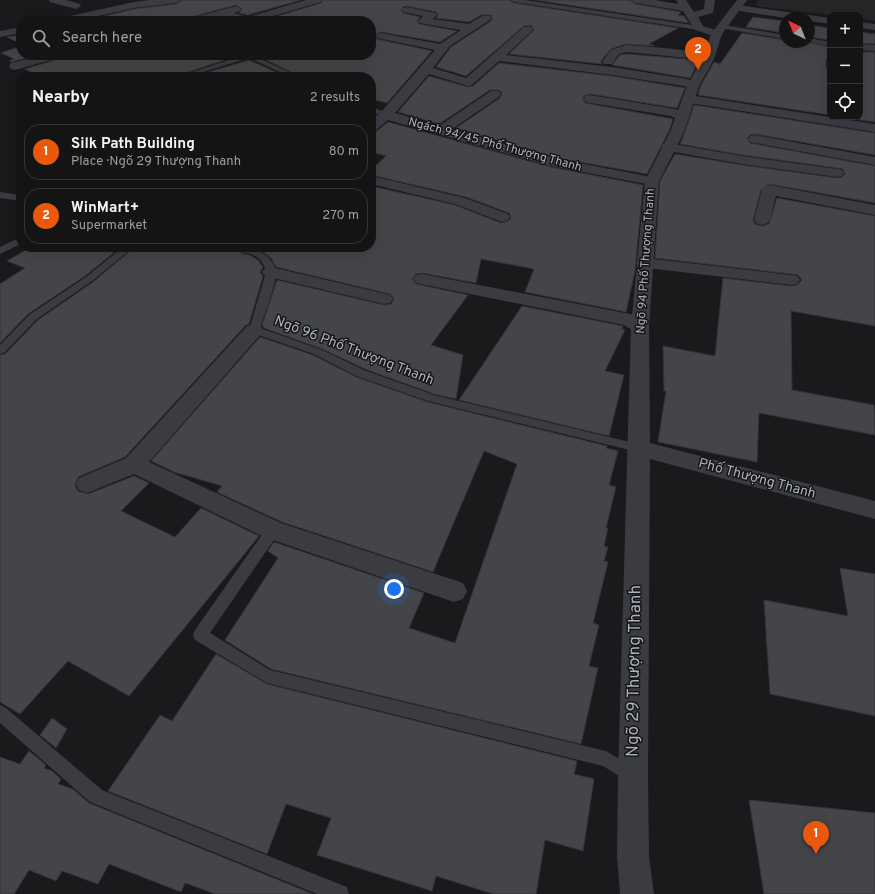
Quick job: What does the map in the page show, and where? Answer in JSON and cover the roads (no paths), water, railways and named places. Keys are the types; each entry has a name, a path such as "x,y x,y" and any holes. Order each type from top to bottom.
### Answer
{"street":[{"path":"54,0 76,6"},
{"path":"84,16 134,5 176,0"},
{"path":"262,16 317,0"},
{"path":"636,0 709,11 710,0"},
{"path":"740,4 779,12"},
{"name":"Ngõ 94 Phố Thượng Thanh","path":"638,448 640,326 652,181 682,118 691,93 708,59 720,30 740,4"},
{"path":"211,16 245,6"},
{"path":"686,8 699,28 720,30"},
{"path":"407,10 432,15 423,21 471,28"},
{"path":"222,13 233,16"},
{"path":"376,123 386,115 426,70 446,44 486,18"},
{"path":"815,19 827,21"},
{"path":"863,25 875,27"},
{"path":"426,70 468,82 528,29"},
{"path":"0,34 16,31"},
{"path":"381,36 442,48"},
{"path":"863,46 875,48"},
{"path":"608,62 615,52 626,48 700,56 708,59"},
{"path":"496,57 612,71 687,83 691,93 827,116"},
{"path":"28,60 10,63 28,72"},
{"path":"440,131 495,94"},
{"path":"590,99 675,113 682,118"},
{"name":"Ngách 94/45 Phố Thượng Thanh","path":"386,115 556,163 652,181"},
{"path":"846,120 875,128"},
{"path":"755,139 875,161"},
{"path":"668,147 742,160 837,173"},
{"path":"376,181 460,201 502,217"},
{"path":"762,220 770,190 875,210"},
{"path":"645,263 791,280"},
{"path":"271,272 384,299"},
{"path":"422,279 630,320 640,326"},
{"path":"87,484 134,464 254,330"},
{"name":"Phố Thượng Thanh","path":"638,448 875,510"},
{"name":"Ngõ 29 Thượng Thanh","path":"637,894 633,856 633,777 638,448"},
{"path":"134,464 273,530 454,591"}],"lane":[{"path":"514,0 699,28"},
{"path":"720,30 779,35"},
{"path":"815,41 827,43"},
{"path":"196,72 236,60"},
{"path":"258,60 286,72"},
{"path":"376,111 386,115"},
{"path":"0,195 16,197"},
{"path":"0,251 16,243"},
{"path":"0,351 33,317 89,279 123,252"},
{"path":"254,252 260,255 268,263 271,272"},
{"name":"Ngõ 96 Phố Thượng Thanh","path":"271,272 254,330 318,352 360,373 432,398 638,448"},
{"path":"273,530 200,635 267,676 606,759 633,777"},
{"path":"0,712 96,796 340,894"}],"place":[{"name":"WinMart+","path":"698,70"},
{"name":"Silk Path Building","path":"816,854"}]}
